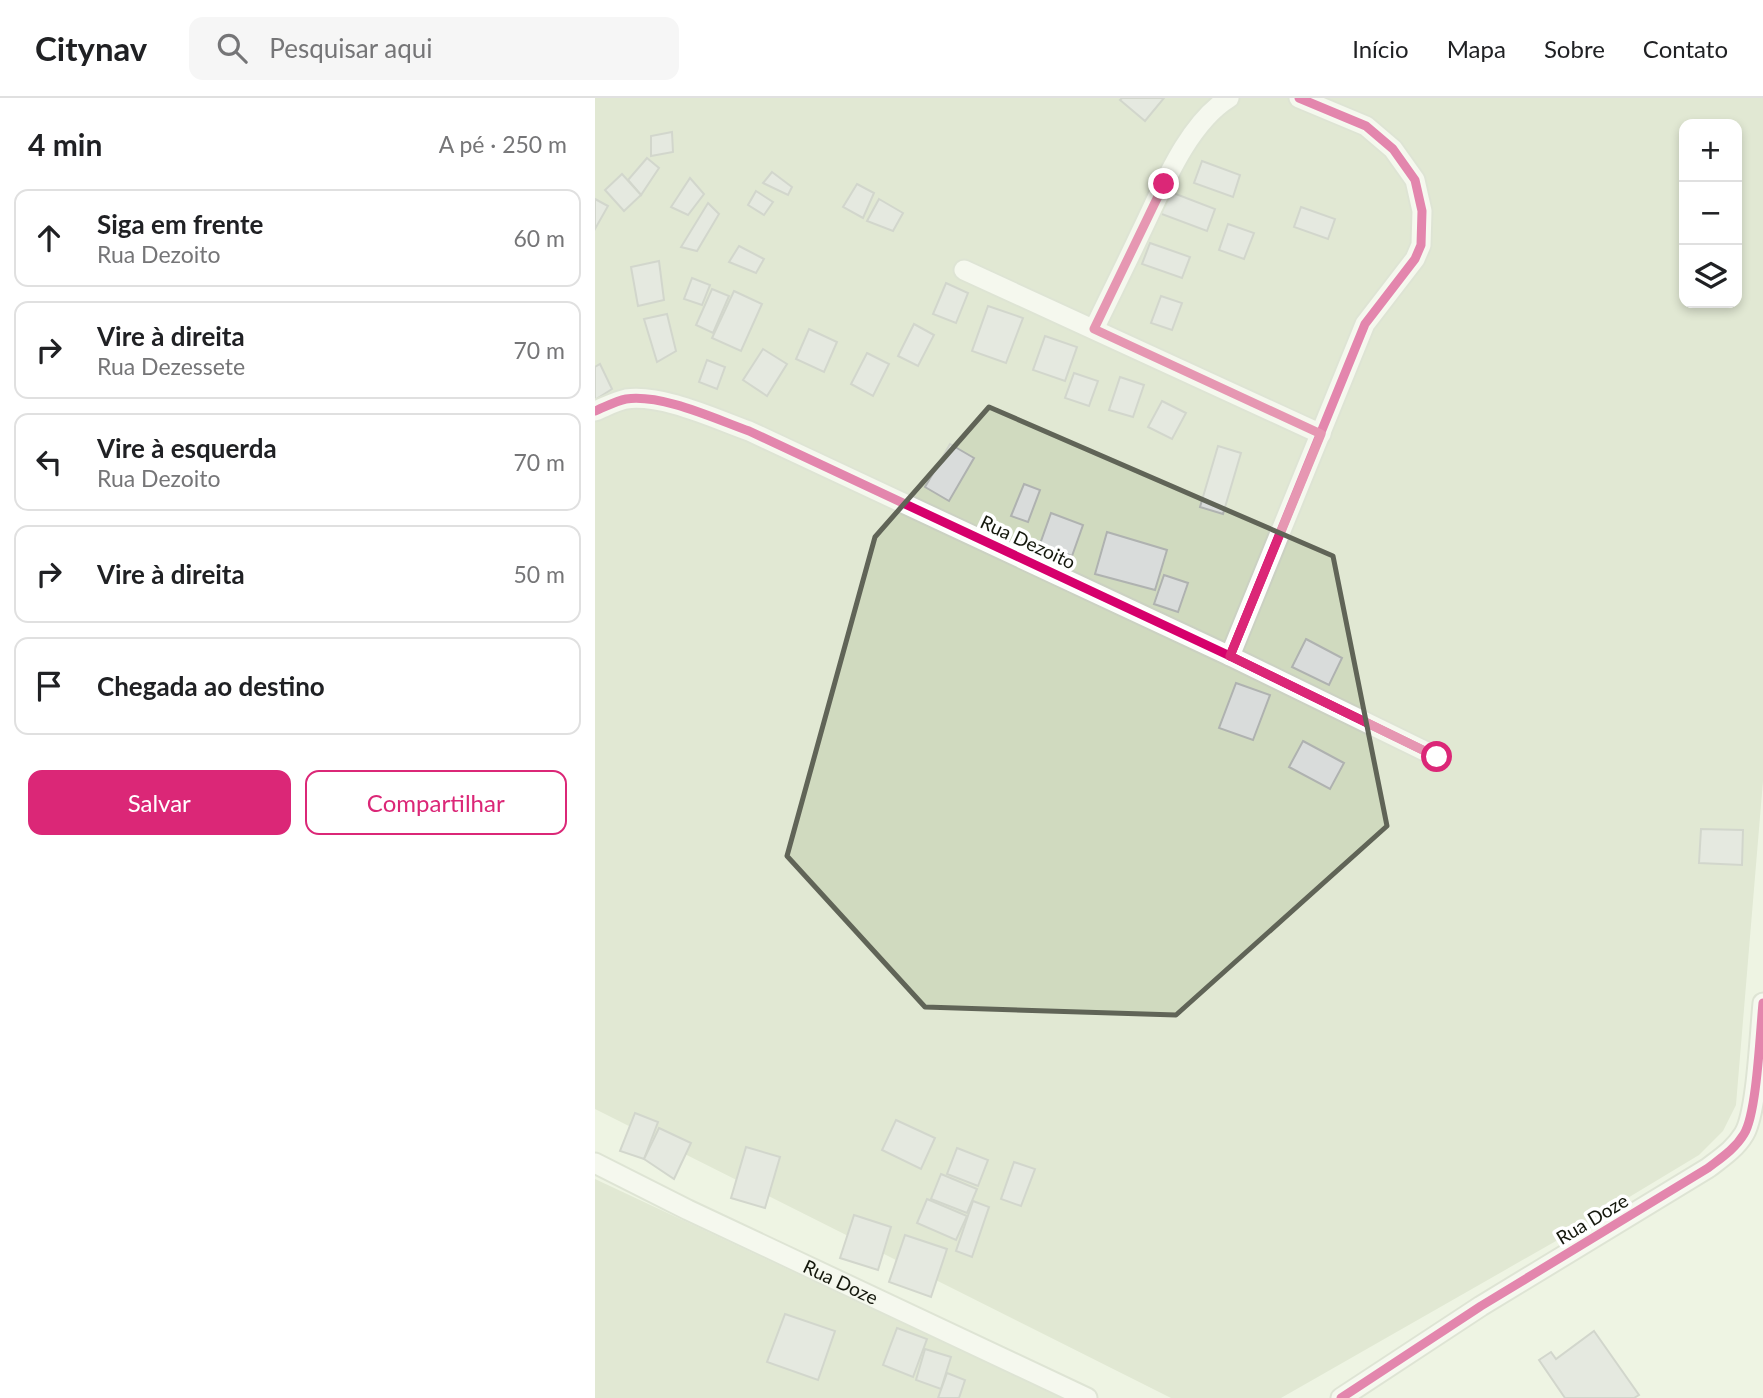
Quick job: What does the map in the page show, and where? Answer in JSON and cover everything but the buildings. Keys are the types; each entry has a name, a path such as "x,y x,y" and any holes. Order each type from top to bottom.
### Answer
{"street":[{"path":"1094,329 1164,184 1190,139 1205,117 1229,98"},
{"path":"1230,656 1365,324 1415,259 1421,245 1422,211 1415,180 1392,149 1366,126 1299,98"},
{"path":"964,270 1321,434"},
{"name":"Rua Dezoito","path":"595,411 627,399 652,401 682,407 749,431 1230,656 1437,757"},
{"name":"Rua Doze","path":"1341,1398 1481,1306 1708,1168 1734,1148 1746,1132 1752,1107 1763,1003"},
{"name":"Rua Doze","path":"595,1163 700,1216 1087,1398"}],"highlighted area":[{"path":"989,407 1333,556 1387,826 1176,1015 925,1007 787,856 875,537"}],"green space":[{"path":"595,98 1763,98 1763,781 1736,1105 1723,1131 1699,1155 1563,1237 1281,1398 1171,1398 595,1109"},
{"path":"595,1179 1062,1398 595,1398"}],"cycle path":[{"path":"1230,656 1365,324 1415,259 1421,245 1422,211 1415,180 1393,149 1366,126 1299,98"},
{"path":"595,411 626,399 641,398 689,409 749,431 1230,656 1437,757"},
{"path":"1341,1398 1481,1306 1708,1168 1732,1149 1744,1134 1752,1109 1763,1003"}],"route":[{"path":"1164,184 1094,329 1321,434 1230,656 1437,757"}]}
